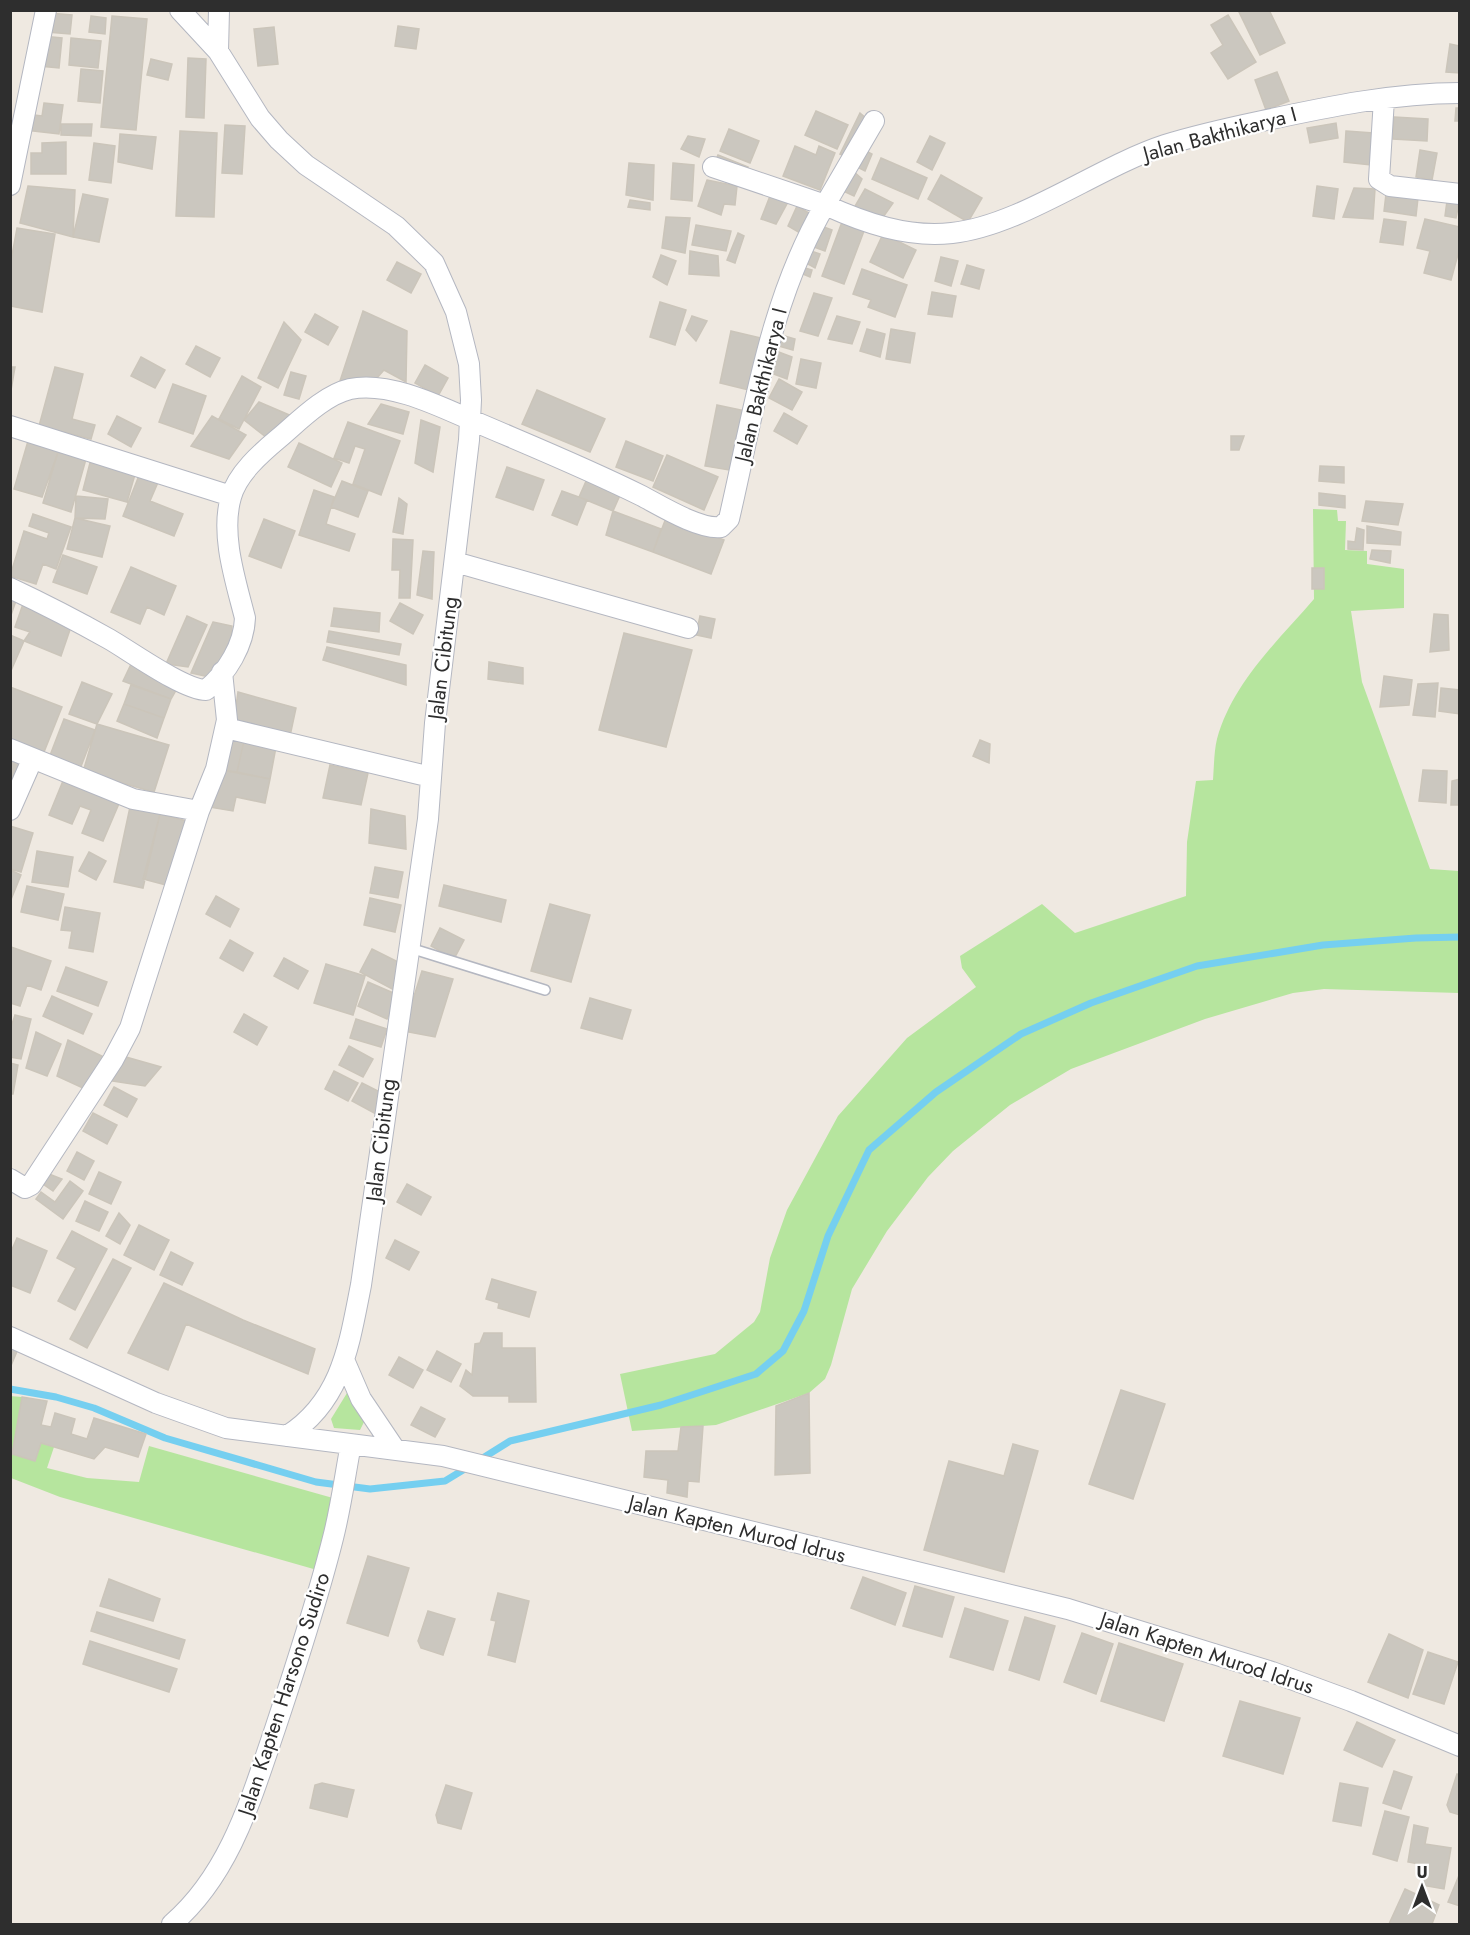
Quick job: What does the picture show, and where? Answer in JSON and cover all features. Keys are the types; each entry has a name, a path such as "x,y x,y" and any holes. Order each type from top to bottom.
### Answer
{"street":[{"path":"10,185 46,10"},
{"name":"Jalan Cibitung","path":"180,10 218,51 260,118 279,140 306,165 396,226 434,263 456,312 469,364 470,420 431,777 410,948 390,1072 361,1285 345,1362 309,1422 287,1436"},
{"path":"218,51 219,10"},
{"name":"Jalan Bakthikarya I","path":"470,420 588,470 682,516 714,528 724,525 731,508 773,324 810,231 825,205 870,224 906,232 932,234 970,230 1029,208 1163,145 1304,111 1384,99 1460,93"},
{"path":"1384,99 1379,180 1390,186 1460,194"},
{"path":"713,167 825,205 874,121"},
{"path":"10,588 48,605 195,688 206,690 222,672 242,641 245,618 228,534 231,496 258,456 299,421 346,390 377,388 427,401 470,420"},
{"path":"10,426 231,496"},
{"path":"455,562 688,628"},
{"path":"10,1179 25,1188 31,1185 121,1047 130,1028 199,811 216,769 226,728 227,712 222,672"},
{"path":"226,728 431,777"},
{"path":"10,749 32,760 133,799 199,811"},
{"path":"10,810 32,760"},
{"name":"Jalan Kapten Murod Idrus","path":"10,1337 190,1417 226,1428 443,1456 1068,1609 1272,1672 1351,1701 1460,1746"},
{"path":"345,1362 361,1399 394,1448"},
{"name":"Jalan Kapten Harsono Sudiro","path":"172,1924 220,1866 240,1829 289,1688 329,1554 351,1444"}],"lane":[{"path":"410,948 545,990"}],"green space":[{"path":"1313,509 1337,510 1338,521 1346,521 1345,550 1367,551 1367,564 1404,569 1404,608 1351,611 1362,682 1430,869 1459,871 1459,993 1324,989 1293,993 1205,1019 1071,1069 1010,1105 953,1151 928,1177 887,1231 852,1289 831,1365 825,1379 809,1393 716,1425 632,1431 620,1374 715,1354 754,1322 760,1312 770,1258 787,1210 838,1116 907,1038 976,987 962,968 960,956 1042,904 1075,933 1186,896 1187,842 1196,781 1213,780 1217,739 1234,699 1271,647 1314,599"},
{"path":"347,1393 365,1420 360,1430 334,1428 331,1419"},
{"path":"10,1396 22,1397 12,1454 35,1461 41,1443 54,1447 47,1468 87,1478 139,1482 149,1446 340,1500 324,1572 60,1497 11,1478"}],"building":[{"path":"1238,10 1269,10 1285,43 1260,55"},
{"path":"49,13 72,15 70,34 47,32"},
{"path":"1228,15 1256,62 1228,79 1211,53 1223,45 1211,25"},
{"path":"91,16 106,18 105,34 89,32"},
{"path":"112,16 147,19 136,130 101,127"},
{"path":"398,26 419,29 416,49 395,46"},
{"path":"274,27 278,64 258,66 254,29"},
{"path":"42,36 62,38 59,68 39,66"},
{"path":"71,38 101,41 98,68 69,65"},
{"path":"1450,44 1460,46 1460,73 1446,72"},
{"path":"188,58 206,59 204,118 186,117"},
{"path":"151,59 172,64 168,80 147,75"},
{"path":"81,69 103,71 100,103 78,101"},
{"path":"1277,72 1289,101 1266,110 1255,80"},
{"path":"44,103 63,105 59,134 25,130 27,114 42,116"},
{"path":"1456,108 1460,108 1460,121 1455,121"},
{"path":"816,111 848,125 837,149 805,135"},
{"path":"860,113 867,119 847,157 840,154"},
{"path":"1394,117 1428,119 1427,141 1393,139"},
{"path":"1336,123 1338,138 1310,143 1307,128"},
{"path":"61,124 92,124 91,136 61,135"},
{"path":"225,125 245,126 242,174 222,173"},
{"path":"729,129 759,141 750,163 720,151"},
{"path":"180,131 217,133 214,217 176,216"},
{"path":"1346,131 1373,133 1371,165 1344,162"},
{"path":"120,134 156,137 152,169 118,162"},
{"path":"688,136 705,139 699,157 681,149"},
{"path":"930,136 945,143 932,170 917,162"},
{"path":"66,142 66,174 31,174 31,153 42,153 42,143"},
{"path":"94,143 115,146 111,183 89,180"},
{"path":"795,146 816,155 819,146 835,153 820,190 783,176"},
{"path":"1420,150 1437,153 1432,180 1416,177"},
{"path":"866,151 872,154 865,171 859,168"},
{"path":"718,155 748,167 747,175 713,167"},
{"path":"881,158 927,178 918,199 872,179"},
{"path":"629,163 654,165 653,200 626,195"},
{"path":"673,163 694,165 692,201 671,199"},
{"path":"853,171 862,179 854,196 843,191"},
{"path":"941,175 982,198 968,222 928,199"},
{"path":"707,180 737,186 735,205 724,204 721,215 698,206"},
{"path":"28,186 75,190 73,237 20,223"},
{"path":"1317,186 1338,189 1334,219 1313,216"},
{"path":"1354,188 1375,189 1373,219 1343,217"},
{"path":"865,189 893,203 881,220 854,208"},
{"path":"83,194 108,199 99,242 73,237"},
{"path":"1386,194 1418,198 1416,216 1384,211"},
{"path":"770,196 788,202 776,224 761,219"},
{"path":"630,200 650,203 650,210 628,207"},
{"path":"1447,201 1459,203 1456,218 1445,216"},
{"path":"797,206 809,213 800,233 788,226"},
{"path":"666,217 690,218 685,253 662,248"},
{"path":"1384,219 1406,222 1403,245 1380,242"},
{"path":"1425,219 1460,227 1460,247 1451,280 1424,273 1430,251 1417,248"},
{"path":"842,222 864,231 844,284 822,276"},
{"path":"696,225 731,231 726,251 692,245"},
{"path":"821,226 832,230 825,251 814,247"},
{"path":"17,228 55,234 42,312 10,306 10,266"},
{"path":"738,233 744,236 735,263 727,260"},
{"path":"883,234 916,250 903,278 870,262"},
{"path":"690,251 718,256 719,276 689,274"},
{"path":"811,251 820,254 815,268 806,263"},
{"path":"661,255 676,261 667,285 653,277"},
{"path":"941,257 958,261 951,286 935,281"},
{"path":"397,262 421,274 411,293 387,280"},
{"path":"967,265 984,270 979,289 961,284"},
{"path":"805,268 812,270 810,277 803,274"},
{"path":"862,269 907,285 895,317 868,307 871,300 853,294"},
{"path":"932,292 956,296 952,317 928,314"},
{"path":"814,293 832,298 818,336 800,331"},
{"path":"660,302 686,310 675,345 650,337"},
{"path":"363,311 407,331 406,382 384,370 376,379 338,387"},
{"path":"315,314 338,327 328,345 305,332"},
{"path":"692,316 707,321 696,341 686,330"},
{"path":"837,316 860,322 852,344 828,339"},
{"path":"284,322 301,340 278,388 258,378"},
{"path":"867,329 885,334 880,357 860,351"},
{"path":"891,329 915,333 910,363 886,359"},
{"path":"731,331 761,338 749,390 720,383"},
{"path":"778,334 795,339 793,350 775,345"},
{"path":"196,346 220,358 210,377 186,364"},
{"path":"776,351 792,357 787,379 771,373"},
{"path":"141,357 165,370 155,388 131,376"},
{"path":"801,359 821,363 816,388 796,384"},
{"path":"425,365 448,378 438,396 415,383"},
{"path":"10,367 15,367 10,396"},
{"path":"55,367 83,374 72,419 95,425 91,439 39,426"},
{"path":"291,372 306,376 299,399 284,395"},
{"path":"242,376 261,387 239,429 219,419"},
{"path":"779,379 802,392 792,410 769,398"},
{"path":"173,384 206,396 193,434 159,422"},
{"path":"537,390 605,419 590,452 522,424"},
{"path":"259,402 294,417 266,437 244,420"},
{"path":"381,404 409,412 403,434 368,424"},
{"path":"717,405 746,411 735,471 705,466"},
{"path":"784,413 807,426 797,444 774,431"},
{"path":"117,416 141,428 131,447 108,434"},
{"path":"212,416 246,435 229,459 191,446"},
{"path":"421,420 440,427 433,472 415,463"},
{"path":"348,422 400,441 381,495 353,484 365,449 355,446 349,463 334,458"},
{"path":"1231,436 1244,436 1239,450 1231,450"},
{"path":"28,441 58,452 42,497 14,489"},
{"path":"626,441 663,456 653,481 616,467"},
{"path":"299,443 342,463 331,487 288,467"},
{"path":"58,452 86,459 71,512 43,503"},
{"path":"667,455 718,477 704,510 653,487"},
{"path":"91,459 136,471 127,502 83,490"},
{"path":"1320,466 1344,467 1344,483 1319,481"},
{"path":"507,467 544,480 533,510 496,497"},
{"path":"140,473 159,480 150,501 183,514 174,536 123,516"},
{"path":"587,479 621,493 613,511 579,497"},
{"path":"342,481 368,491 358,517 331,507"},
{"path":"314,490 334,497 326,524 355,534 349,551 299,535"},
{"path":"562,491 587,500 577,525 552,515"},
{"path":"1319,493 1345,496 1345,508 1319,505"},
{"path":"76,496 108,499 105,519 75,518"},
{"path":"399,498 407,504 403,534 393,532"},
{"path":"1366,501 1403,504 1398,525 1362,521"},
{"path":"613,511 661,529 653,552 606,535"},
{"path":"33,514 71,527 56,569 43,564 36,584 10,576 24,531 47,539 49,533 29,526"},
{"path":"75,518 110,526 102,557 67,549"},
{"path":"666,518 724,540 711,574 653,552"},
{"path":"264,519 295,531 281,568 249,556"},
{"path":"1367,526 1401,532 1400,545 1367,543"},
{"path":"1357,528 1364,530 1363,550 1348,549 1348,541 1355,542"},
{"path":"393,539 413,540 410,598 399,598 400,570 392,570"},
{"path":"1372,550 1391,551 1390,563 1370,559"},
{"path":"423,551 434,552 432,599 417,595"},
{"path":"63,555 97,567 87,594 53,582"},
{"path":"131,567 176,586 164,615 147,607 140,624 111,612"},
{"path":"1312,568 1324,568 1324,589 1312,589"},
{"path":"10,593 18,595 10,618"},
{"path":"400,603 423,615 413,634 390,621"},
{"path":"23,604 73,621 61,656 24,641 30,632 15,627"},
{"path":"334,608 380,613 379,632 331,626"},
{"path":"1434,614 1448,615 1449,650 1430,652"},
{"path":"187,616 207,625 188,667 166,664"},
{"path":"700,616 715,619 711,638 696,635"},
{"path":"213,622 232,626 231,648 209,677 191,673"},
{"path":"329,631 401,644 399,655 327,642"},
{"path":"624,633 692,650 666,747 599,730"},
{"path":"10,635 24,641 10,673"},
{"path":"327,647 406,665 406,685 323,660"},
{"path":"133,660 179,685 171,699 123,681"},
{"path":"489,662 523,668 523,684 488,679"},
{"path":"1384,676 1412,680 1409,705 1380,707"},
{"path":"82,682 112,694 97,724 69,714"},
{"path":"1438,683 1435,717 1413,715 1418,684"},
{"path":"131,685 171,699 164,718 124,704"},
{"path":"10,687 62,707 44,752 10,739"},
{"path":"1441,688 1460,690 1460,714 1439,711"},
{"path":"238,692 296,708 290,736 234,721"},
{"path":"124,704 164,718 157,738 117,721"},
{"path":"64,719 95,730 80,769 49,758"},
{"path":"97,724 169,745 154,792 83,772"},
{"path":"223,734 244,741 237,772 216,769"},
{"path":"980,740 990,744 989,763 973,756"},
{"path":"244,741 276,747 270,779 237,772"},
{"path":"10,756 24,762 10,792"},
{"path":"330,765 368,773 361,805 323,798"},
{"path":"216,769 270,779 265,803 236,797 233,811 209,807"},
{"path":"1423,770 1447,771 1446,803 1419,801"},
{"path":"65,776 121,799 103,841 82,833 91,810 80,806 72,824 49,815"},
{"path":"1460,779 1460,805 1451,805 1452,781"},
{"path":"130,807 160,814 143,888 114,882"},
{"path":"371,809 405,816 406,849 369,843"},
{"path":"160,814 187,821 170,886 143,879"},
{"path":"10,826 33,833 21,872 10,869"},
{"path":"37,851 73,857 68,887 32,882"},
{"path":"89,852 106,861 96,880 79,871"},
{"path":"375,867 403,872 398,898 370,893"},
{"path":"10,870 21,875 10,902"},
{"path":"444,885 506,900 501,922 439,906"},
{"path":"27,886 64,894 58,920 21,912"},
{"path":"216,896 239,909 230,927 206,914"},
{"path":"370,898 401,905 395,932 364,925"},
{"path":"550,904 590,915 571,982 531,971"},
{"path":"65,907 100,913 93,952 69,948 72,931 61,930"},
{"path":"440,928 464,940 454,959 431,946"},
{"path":"230,940 253,953 243,971 220,958"},
{"path":"11,947 51,961 41,990 27,985 20,1006 10,1003"},
{"path":"372,949 400,963 394,990 360,972"},
{"path":"284,958 308,971 298,989 274,976"},
{"path":"326,964 365,976 353,1015 314,1003"},
{"path":"66,967 107,982 98,1006 57,991"},
{"path":"422,971 453,979 435,1037 403,1031"},
{"path":"368,982 398,995 387,1019 358,1006"},
{"path":"52,996 92,1014 83,1034 43,1016"},
{"path":"590,998 631,1010 622,1039 581,1028"},
{"path":"244,1014 267,1027 257,1045 234,1032"},
{"path":"15,1015 31,1019 21,1059 10,1057 10,1030"},
{"path":"356,1019 387,1029 381,1047 350,1038"},
{"path":"36,1032 61,1044 47,1076 26,1068"},
{"path":"68,1040 104,1057 83,1088 57,1076"},
{"path":"349,1046 373,1059 363,1077 339,1065"},
{"path":"126,1057 161,1067 145,1086 112,1081"},
{"path":"10,1063 18,1065 13,1094 10,1094"},
{"path":"334,1071 358,1083 348,1101 325,1089"},
{"path":"362,1083 386,1095 376,1114 352,1101"},
{"path":"114,1087 137,1099 127,1117 104,1105"},
{"path":"93,1113 117,1125 107,1144 83,1131"},
{"path":"77,1152 94,1161 84,1180 67,1171"},
{"path":"99,1172 121,1182 111,1204 89,1194"},
{"path":"49,1174 62,1179 53,1191 43,1184"},
{"path":"70,1181 83,1191 63,1219 36,1199 41,1192 55,1202"},
{"path":"407,1184 431,1197 421,1215 397,1202"},
{"path":"85,1201 108,1212 99,1231 76,1221"},
{"path":"119,1213 130,1225 120,1244 106,1236"},
{"path":"139,1225 169,1240 154,1270 124,1255"},
{"path":"72,1231 107,1249 75,1310 58,1301 76,1268 57,1258"},
{"path":"17,1238 47,1251 30,1293 10,1285 10,1254"},
{"path":"395,1240 419,1252 409,1270 386,1258"},
{"path":"171,1252 193,1263 182,1285 160,1275"},
{"path":"113,1259 131,1268 87,1348 70,1339"},
{"path":"492,1279 536,1292 529,1317 498,1308 499,1303 486,1299"},
{"path":"164,1283 243,1320 315,1349 308,1374 186,1324 168,1370 128,1353"},
{"path":"484,1333 502,1333 502,1348 535,1348 536,1402 509,1402 509,1396 473,1396 460,1386 466,1370 472,1375 475,1344 480,1343"},
{"path":"10,1346 18,1349 10,1368"},
{"path":"437,1351 461,1364 451,1382 427,1370"},
{"path":"399,1357 423,1370 413,1388 389,1375"},
{"path":"1121,1390 1165,1404 1133,1499 1089,1484"},
{"path":"809,1393 810,1473 775,1475 776,1406"},
{"path":"22,1397 47,1401 41,1425 51,1427 55,1413 75,1419 71,1434 87,1439 94,1418 146,1434 138,1457 105,1447 94,1459 41,1443 35,1461 12,1454"},
{"path":"421,1407 445,1419 435,1437 411,1425"},
{"path":"703,1426 699,1482 688,1481 687,1497 667,1493 668,1480 644,1477 646,1451 678,1451 681,1427"},
{"path":"1013,1444 1038,1451 1004,1572 924,1550 949,1461 1004,1476"},
{"path":"368,1556 409,1568 388,1636 347,1623"},
{"path":"863,1577 906,1593 895,1625 851,1608"},
{"path":"109,1579 160,1599 153,1621 100,1606"},
{"path":"915,1586 954,1597 942,1637 903,1626"},
{"path":"498,1593 529,1601 515,1662 488,1655 496,1621 491,1620"},
{"path":"965,1608 1008,1621 993,1670 950,1657"},
{"path":"428,1611 455,1619 443,1655 421,1648 418,1641"},
{"path":"97,1612 185,1640 179,1659 91,1631"},
{"path":"1025,1617 1055,1626 1039,1680 1009,1670"},
{"path":"1082,1633 1113,1644 1096,1694 1064,1682"},
{"path":"1389,1634 1423,1650 1408,1698 1368,1682"},
{"path":"90,1641 177,1669 169,1692 83,1664"},
{"path":"1119,1643 1183,1664 1164,1721 1101,1701"},
{"path":"1428,1652 1458,1662 1444,1704 1413,1694"},
{"path":"1240,1701 1300,1718 1283,1774 1223,1756"},
{"path":"1357,1722 1395,1740 1382,1767 1344,1750"},
{"path":"1394,1771 1412,1777 1401,1809 1383,1803"},
{"path":"1457,1774 1460,1775 1460,1815 1450,1812 1447,1805"},
{"path":"322,1783 354,1790 347,1817 310,1808 315,1785"},
{"path":"1340,1783 1368,1788 1361,1826 1333,1821"},
{"path":"446,1785 472,1793 461,1829 438,1823 436,1815"},
{"path":"1385,1811 1409,1817 1397,1861 1373,1854"},
{"path":"1414,1825 1428,1828 1425,1844 1451,1848 1444,1889 1421,1885 1424,1865 1408,1862"},
{"path":"1460,1873 1460,1906 1448,1902"},
{"path":"1405,1889 1439,1905 1432,1924 1389,1924"}],"waterway":[{"path":"478,1461 510,1441 661,1405 756,1374 783,1351 804,1311 828,1236 869,1150 936,1092 1021,1034 1091,1003 1197,966 1323,945 1460,937"},
{"path":"10,1389 56,1397 94,1408 165,1438 316,1482 370,1489 445,1481 468,1467"}]}
